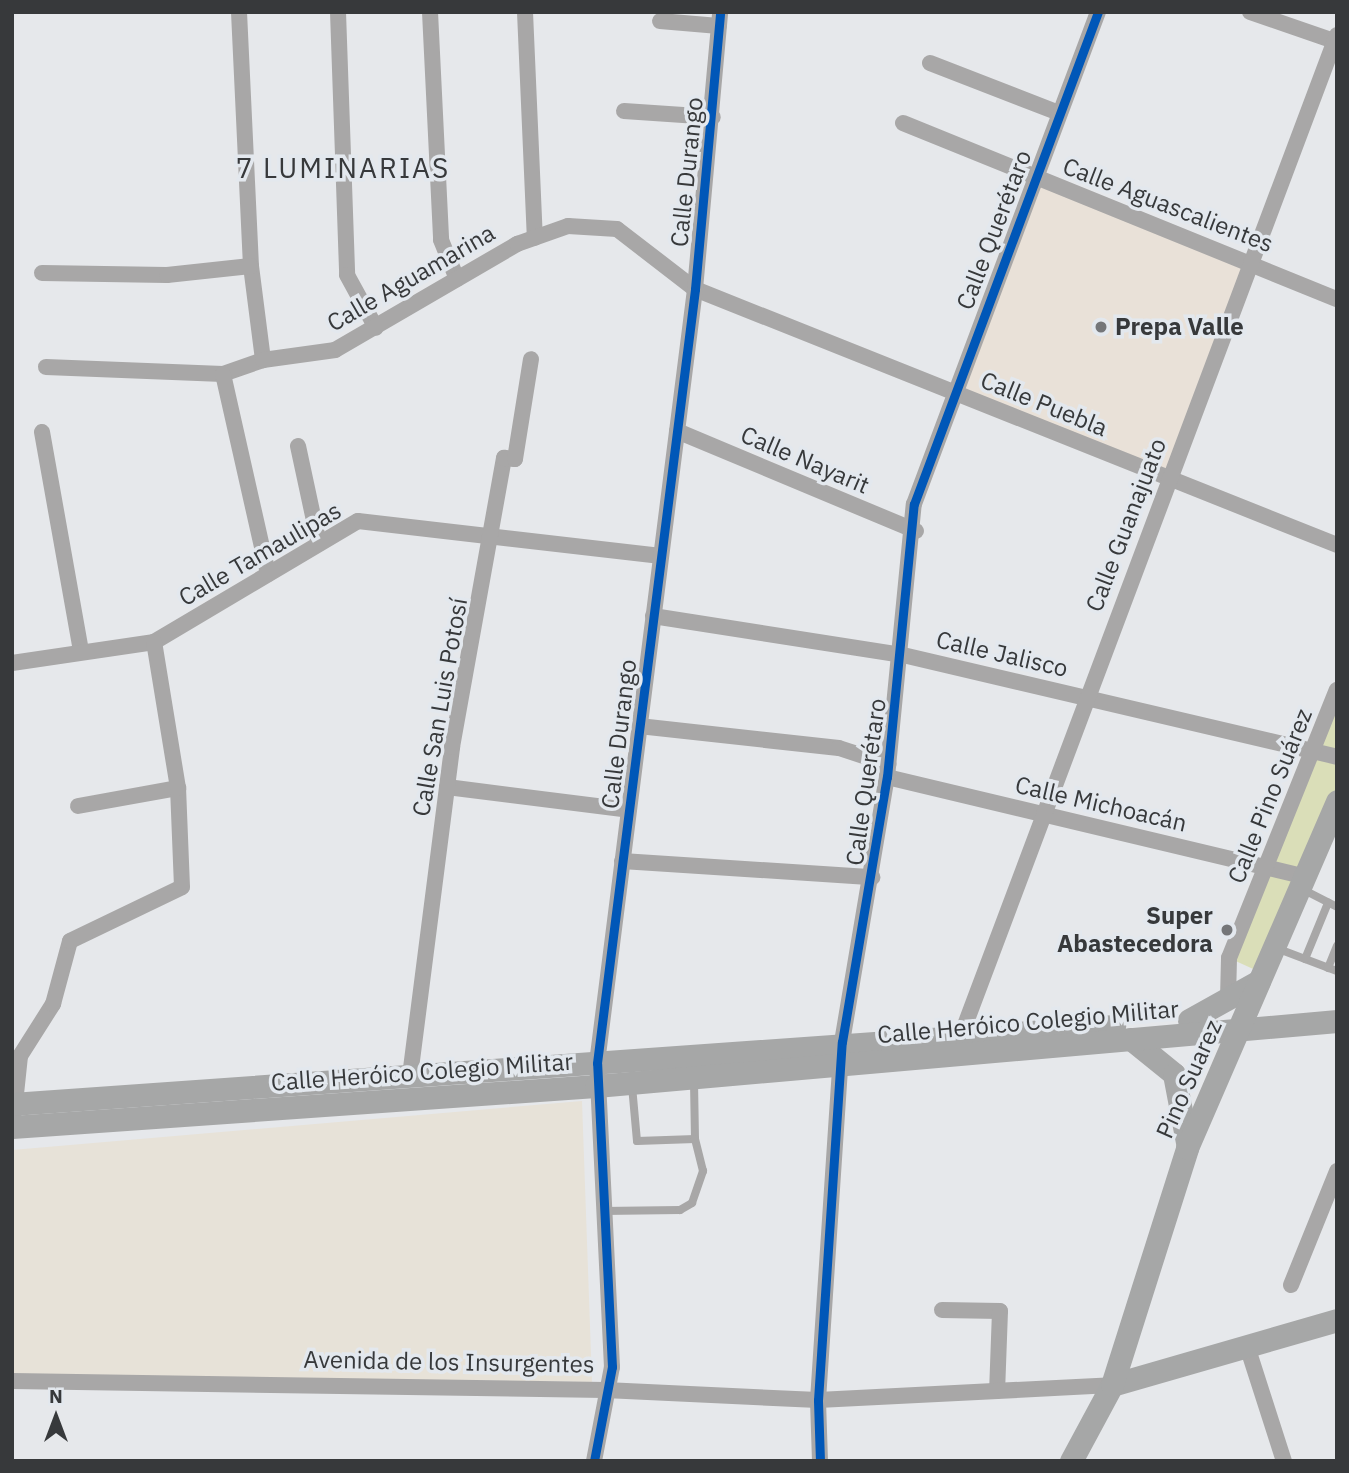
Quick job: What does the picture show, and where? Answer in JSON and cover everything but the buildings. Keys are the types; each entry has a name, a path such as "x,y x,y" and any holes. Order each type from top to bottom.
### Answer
{"main road":[{"name":"Pino Suarez","path":"1071,1461 1112,1385 1187,1147 1337,801"},
{"path":"1189,1020 1259,981"},
{"name":"Calle Heróico Colegio Militar","path":"13,1127 207,1102 843,1053 1116,1036 1241,1024 1337,1011"},
{"name":"Calle Heróico Colegio Militar","path":"379,1090 410,1076 597,1074 632,1083 694,1077 962,1033 1116,1036 1189,1020 1241,1024 1337,1021"},
{"path":"1116,1036 1174,1074 1187,1147"},
{"name":"Calle Heróico Colegio Militar","path":"13,1103 207,1102"},
{"name":"Avenida de los Insurgentes","path":"1112,1385 1337,1320"}],"street":[{"path":"239,12 251,266 262,360"},
{"path":"338,12 347,275 376,328"},
{"path":"429,12 440,240 457,279"},
{"path":"525,12 535,238"},
{"name":"Calle Querétaro","path":"820,1461 818,1400 843,1053 888,771 916,531 914,504 952,392 1098,12"},
{"path":"1250,12 1336,39"},
{"path":"660,21 719,19"},
{"name":"Calle Durango","path":"594,1461 605,1390 612,1367 597,1074 695,289 713,117 719,19"},
{"name":"Calle Guanajuato","path":"962,1033 1085,697 1336,39"},
{"path":"930,63 1059,113"},
{"path":"624,111 713,117"},
{"name":"Calle Aguascalientes","path":"903,123 1251,261 1337,299"},
{"name":"Calle Aguamarina","path":"46,367 223,374 262,360 335,350 457,279 535,238 568,226 617,229 695,289"},
{"path":"42,273 167,275 251,266"},
{"name":"Calle Puebla","path":"695,289 1337,545"},
{"name":"Calle San Luis Potosí","path":"410,1076 447,787 495,533 504,457 515,459 531,359"},
{"path":"223,374 268,574"},
{"name":"Calle Nayarit","path":"677,431 916,531"},
{"path":"42,432 81,650"},
{"path":"298,446 320,544"},
{"name":"Calle Tamaulipas","path":"12,663 81,650 154,642 358,521 495,533 661,556"},
{"name":"Calle Jalisco","path":"653,616 903,655 1337,757"},
{"path":"13,1127 13,1103 24,1042 53,1004 70,941 178,893 183,875 178,788 154,642"},
{"name":"Calle Pino Suárez","path":"1228,999 1229,958 1337,690"},
{"name":"Calle Michoacán","path":"639,726 839,748 888,771 1042,815 1266,865 1302,882"},
{"path":"447,787 629,810"},
{"path":"78,806 178,788"},
{"path":"622,861 872,877"},
{"path":"1291,1285 1337,1171"},
{"path":"942,1310 1000,1311 997,1391"},
{"path":"1247,1346 1284,1461"},
{"name":"Avenida de los Insurgentes","path":"12,1381 605,1390 818,1400 1112,1385"}],"lane":[{"path":"1302,882 1337,907"},
{"path":"1305,959 1328,903"},
{"path":"1273,947 1333,970 1337,946"},
{"path":"603,1211 680,1210 692,1203 703,1171 695,1139 694,1077"},
{"path":"632,1083 637,1140 695,1139"}],"shaded area":[{"name":"Prepa Valle","path":"1034,177 1250,261 1168,478 952,392"},
{"path":"582,1101 592,1382 12,1375 12,1150"}],"green space":[{"path":"1337,690 1337,801 1262,973 1229,958"}],"cycle path":[{"path":"594,1461 612,1367 597,1063 695,289 720,12"},
{"path":"820,1461 818,1400 842,1042 887,777 914,504 1098,12"}],"place":[{"name":"Prepa Valle","path":"1101,327"},
{"name":"Super Abastecedora","path":"1227,930"}],"district":[{"name":"7 LUMINARIAS","path":"343,168"}]}
